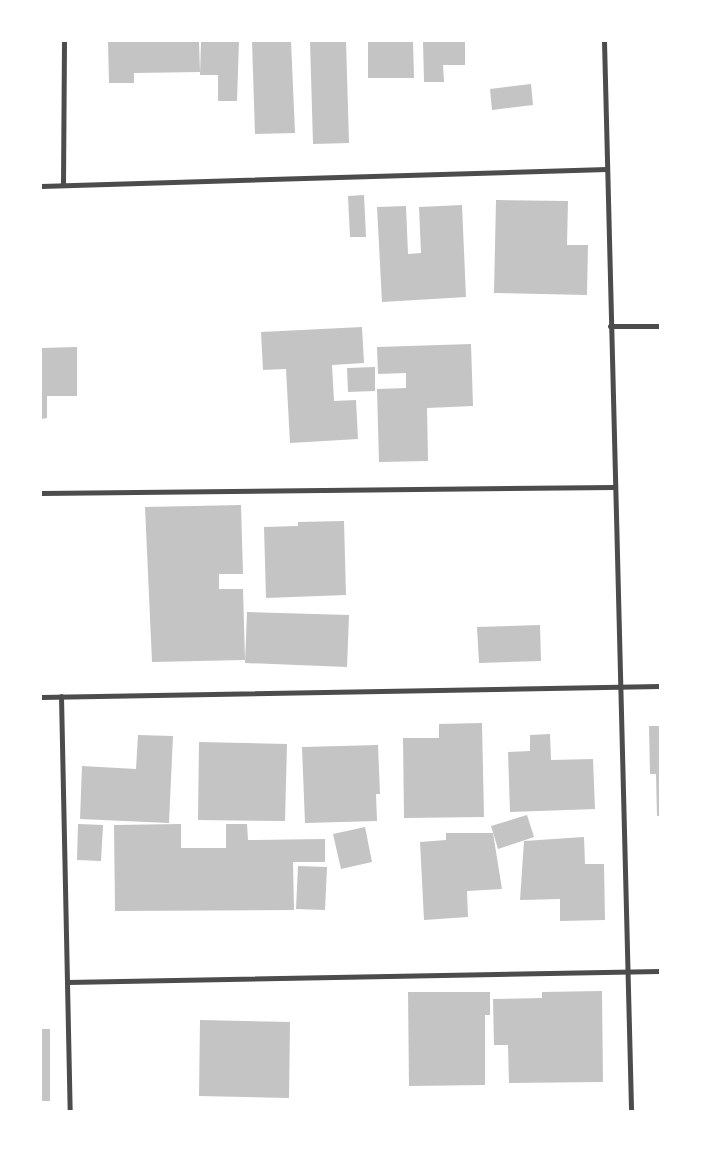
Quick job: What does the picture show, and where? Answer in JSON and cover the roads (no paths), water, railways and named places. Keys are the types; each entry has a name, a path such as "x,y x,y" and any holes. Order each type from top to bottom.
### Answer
{"street":[{"path":"63,185 64,41"},
{"path":"604,41 618,687 631,1111"},
{"path":"41,186 607,169"},
{"path":"610,326 660,326"},
{"path":"41,493 614,487"},
{"path":"41,697 660,686"},
{"path":"61,696 70,1111"},
{"path":"67,982 660,971"}]}
